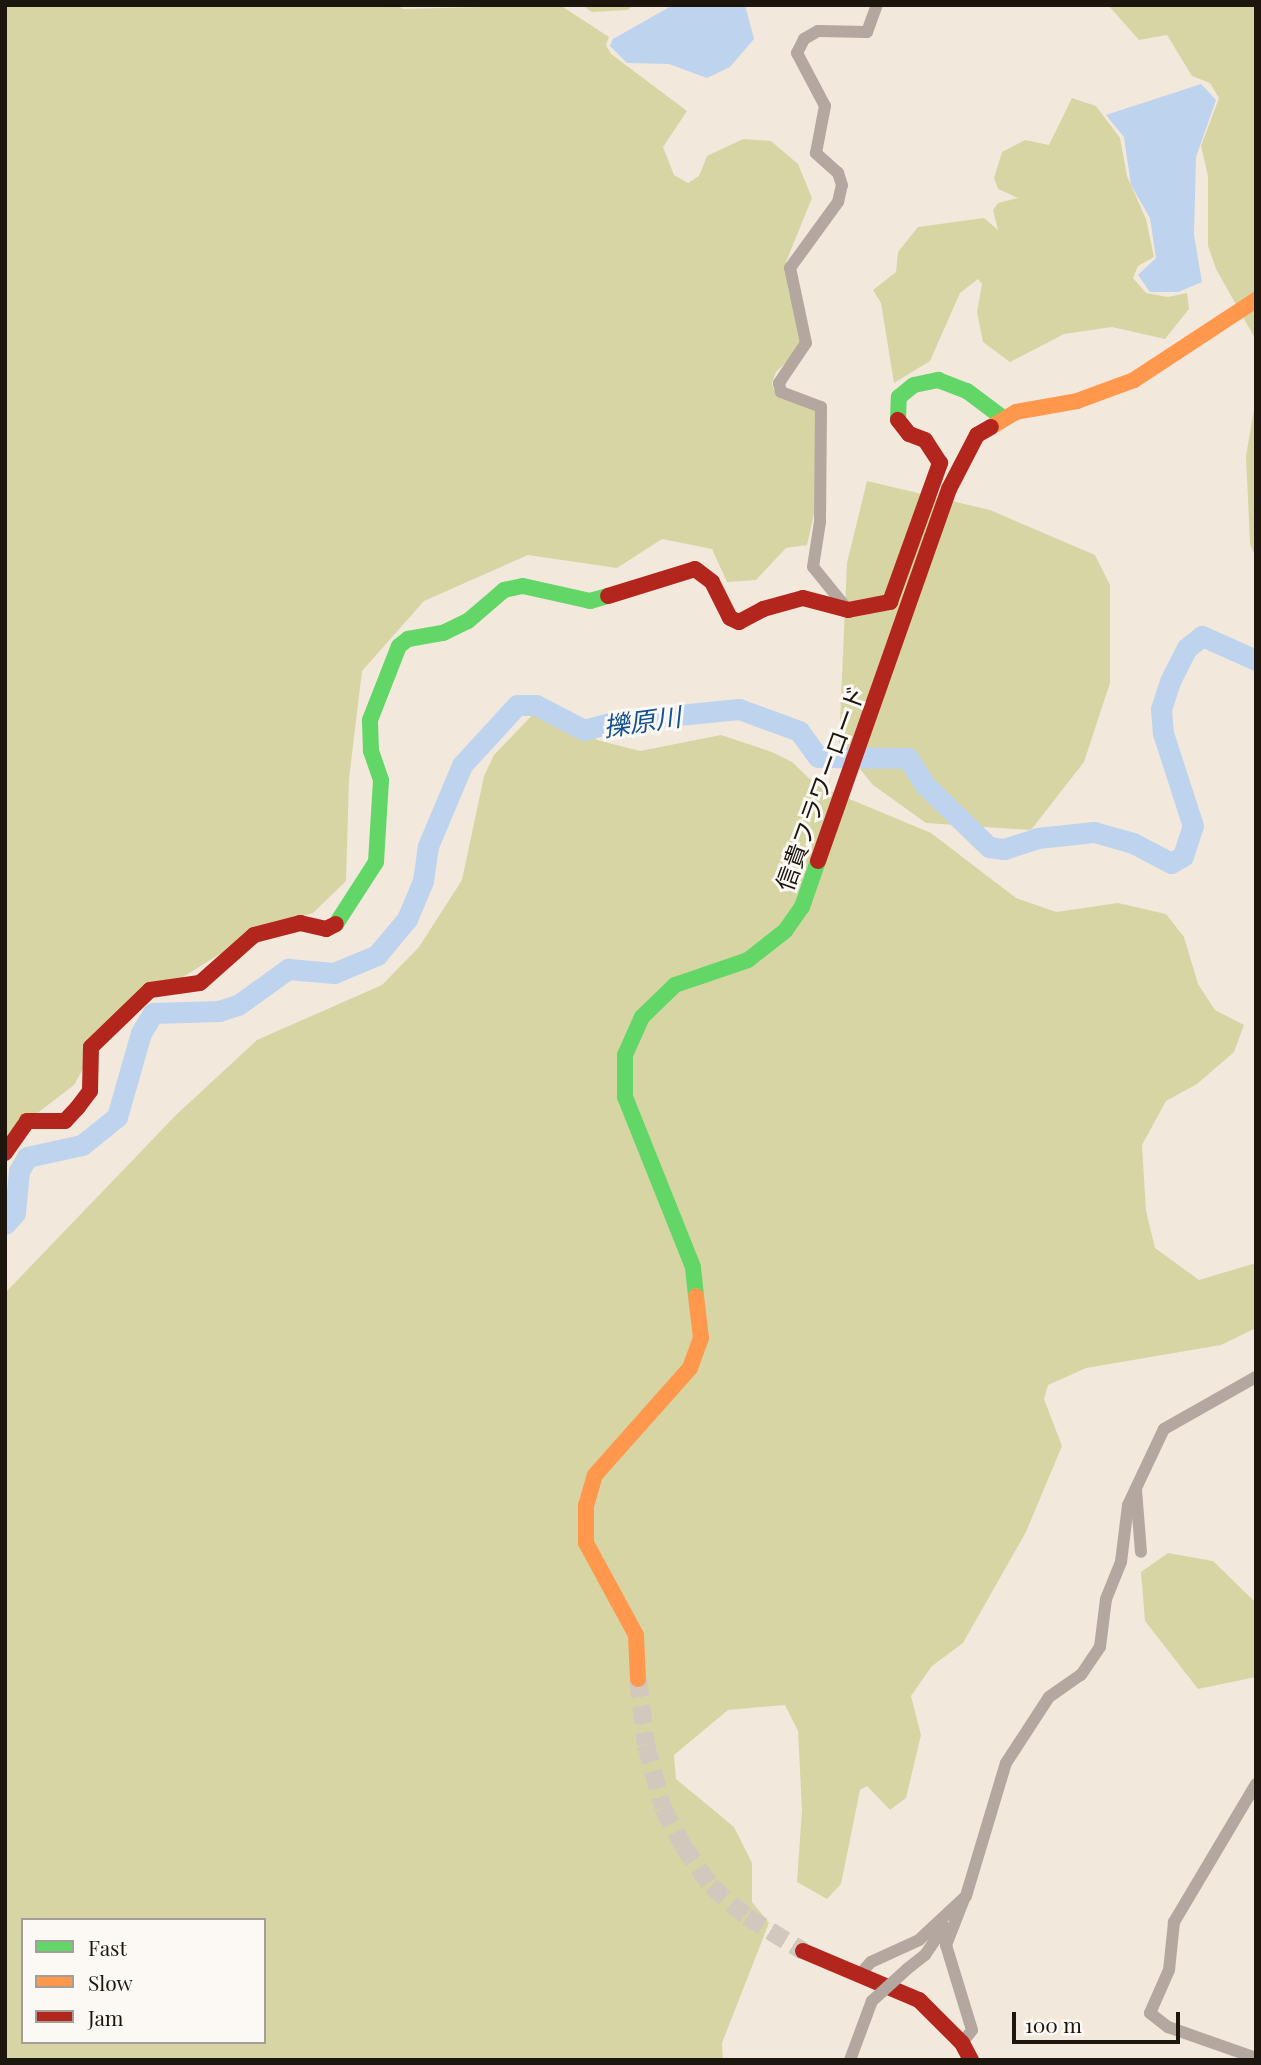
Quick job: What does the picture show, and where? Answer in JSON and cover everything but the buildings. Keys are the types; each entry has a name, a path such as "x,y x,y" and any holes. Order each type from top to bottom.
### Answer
{"street":[{"path":"848,610 813,567 820,522 821,407 781,392 779,383 806,343 790,268 838,202 842,185 838,173 817,153 825,106 797,53 804,39 818,30 867,32 877,5"},
{"path":"5,1153 27,1121 65,1121 78,1107 90,1091 91,1047 146,993 166,985 200,983 254,935 300,923 326,929 338,923 376,862 381,780 371,751 370,720 400,646 408,639 443,633 468,621 504,590 523,586 563,598 600,600 695,569 712,582 730,618 739,622 763,609 803,598 848,610 890,602 938,470 936,451 925,440 909,434 895,418 899,397 915,385 938,380 967,391 1003,418 1105,393 1134,380 1256,300"},
{"name":"信貴フラワーロード","path":"638,1678 636,1636 586,1542 586,1506 595,1475 690,1368 701,1338 693,1267 625,1097 625,1055 642,1017 675,985 748,960 778,939 802,907 962,458 977,435 1003,418"},
{"path":"962,2043 972,2030 946,1945 966,1896 1006,1763 1049,1697 1081,1675 1100,1647 1106,1599 1120,1568 1128,1505 1136,1483 1167,1425 1256,1377"},
{"path":"1136,1483 1141,1552"},
{"path":"1256,1784 1174,1922 1169,1970 1150,2013 1168,2027 1256,2058"},
{"path":"862,1972 871,1962 919,1940 966,1896"},
{"path":"850,2060 862,2016 872,2001 925,1955 950,1921 954,1905"},
{"path":"803,1951 862,1972 919,2000 962,2043 971,2060"}],"shaded area":[{"path":"5,5 397,5 403,9 560,5 609,37 606,45 611,54 687,111 663,147 674,175 688,183 699,176 707,156 743,139 771,141 798,164 812,198 786,262 788,289 802,335 798,351 776,372 772,383 774,390 812,405 820,414 816,505 807,545 786,548 756,580 727,582 712,549 662,539 617,568 528,555 424,601 362,671 349,779 346,881 313,913 260,929 109,1023 74,1085 5,1138"},
{"path":"582,5 635,5 627,10 592,12"},
{"path":"1108,5 1256,5 1256,340 1216,269 1208,246 1208,176 1201,146 1219,98 1210,83 1192,76 1167,35 1139,40"},
{"path":"1072,98 1096,106 1120,138 1127,176 1146,219 1154,257 1138,266 1133,278 1146,293 1168,297 1187,293 1189,309 1165,339 1112,327 1064,334 1010,362 983,342 977,312 982,284 978,279 960,293 930,361 894,383 881,303 873,290 896,272 898,252 918,227 984,218 998,230 993,210 998,203 1018,198 998,189 994,178 1002,152 1025,140 1049,145"},
{"path":"1256,398 1256,558 1250,544 1246,456"},
{"path":"867,481 990,510 1095,555 1110,585 1110,683 1084,762 1031,830 926,823 873,785 839,743 847,563"},
{"path":"540,707 572,717 597,740 640,751 721,735 772,752 792,762 816,785 931,833 1016,898 1056,912 1118,903 1166,914 1184,937 1198,984 1215,1010 1244,1025 1234,1052 1197,1084 1166,1101 1142,1145 1146,1211 1155,1248 1199,1280 1256,1263 1256,1328 1221,1345 1086,1368 1048,1385 1044,1399 1062,1446 1026,1532 963,1643 932,1666 911,1696 921,1735 906,1798 890,1810 867,1786 860,1790 841,1884 827,1899 797,1882 802,1810 798,1731 785,1705 728,1710 674,1755 676,1779 734,1827 752,1863 752,1902 769,1923 722,2043 723,2060 5,2060 5,1293 177,1114 257,1040 382,985 419,947 462,880 484,776 494,755"},
{"path":"1168,1553 1213,1561 1256,1603 1256,1677 1198,1689 1145,1621 1141,1572"}],"water":[{"path":"673,5 745,5 754,39 730,67 707,78 669,64 627,63 610,46 613,39"},
{"path":"1201,84 1216,100 1196,157 1194,235 1202,282 1178,292 1150,292 1138,275 1156,258 1150,218 1131,185 1124,137 1106,115"}],"waterway":[{"name":"擽原川","path":"5,1224 15,1213 19,1171 27,1157 82,1145 117,1117 141,1033 153,1013 219,1011 238,1005 288,969 334,973 377,955 407,919 423,881 428,846 462,765 517,705 536,705 584,730 617,721 739,709 799,731 818,757 908,758 925,785 989,847 1004,849 1037,838 1094,832 1133,843 1171,863 1183,856 1193,826 1163,733 1161,709 1170,681 1187,648 1202,636 1256,660"}],"tunnel":[{"path":"638,1679 646,1745 663,1808 683,1846 711,1886 747,1917 803,1951"}],"traffic: fast":[{"path":"898,420 899,397 914,385 938,380 967,391 1003,418"},
{"path":"336,924 376,862 381,780 371,751 370,720 399,646 408,639 443,633 468,621 504,590 523,586 590,601 608,596"},
{"path":"696,1296 693,1267 625,1097 625,1055 642,1017 675,985 748,960 785,931 802,907 818,861"}],"traffic: slow":[{"path":"991,427 1016,412 1077,401 1134,380 1256,300"},
{"path":"638,1679 636,1635 586,1543 586,1506 595,1475 690,1368 701,1338 696,1296"}],"traffic: jam":[{"path":"608,596 695,569 712,582 730,618 739,622 763,609 803,598 848,610 890,602 940,463 925,440 909,434 898,420"},
{"path":"818,861 949,489 977,435 991,427"},
{"path":"5,1153 27,1121 65,1121 78,1107 90,1091 91,1047 150,990 200,983 254,935 300,923 326,929 336,924"},
{"path":"803,1951 919,2000 962,2043 971,2060"}]}
